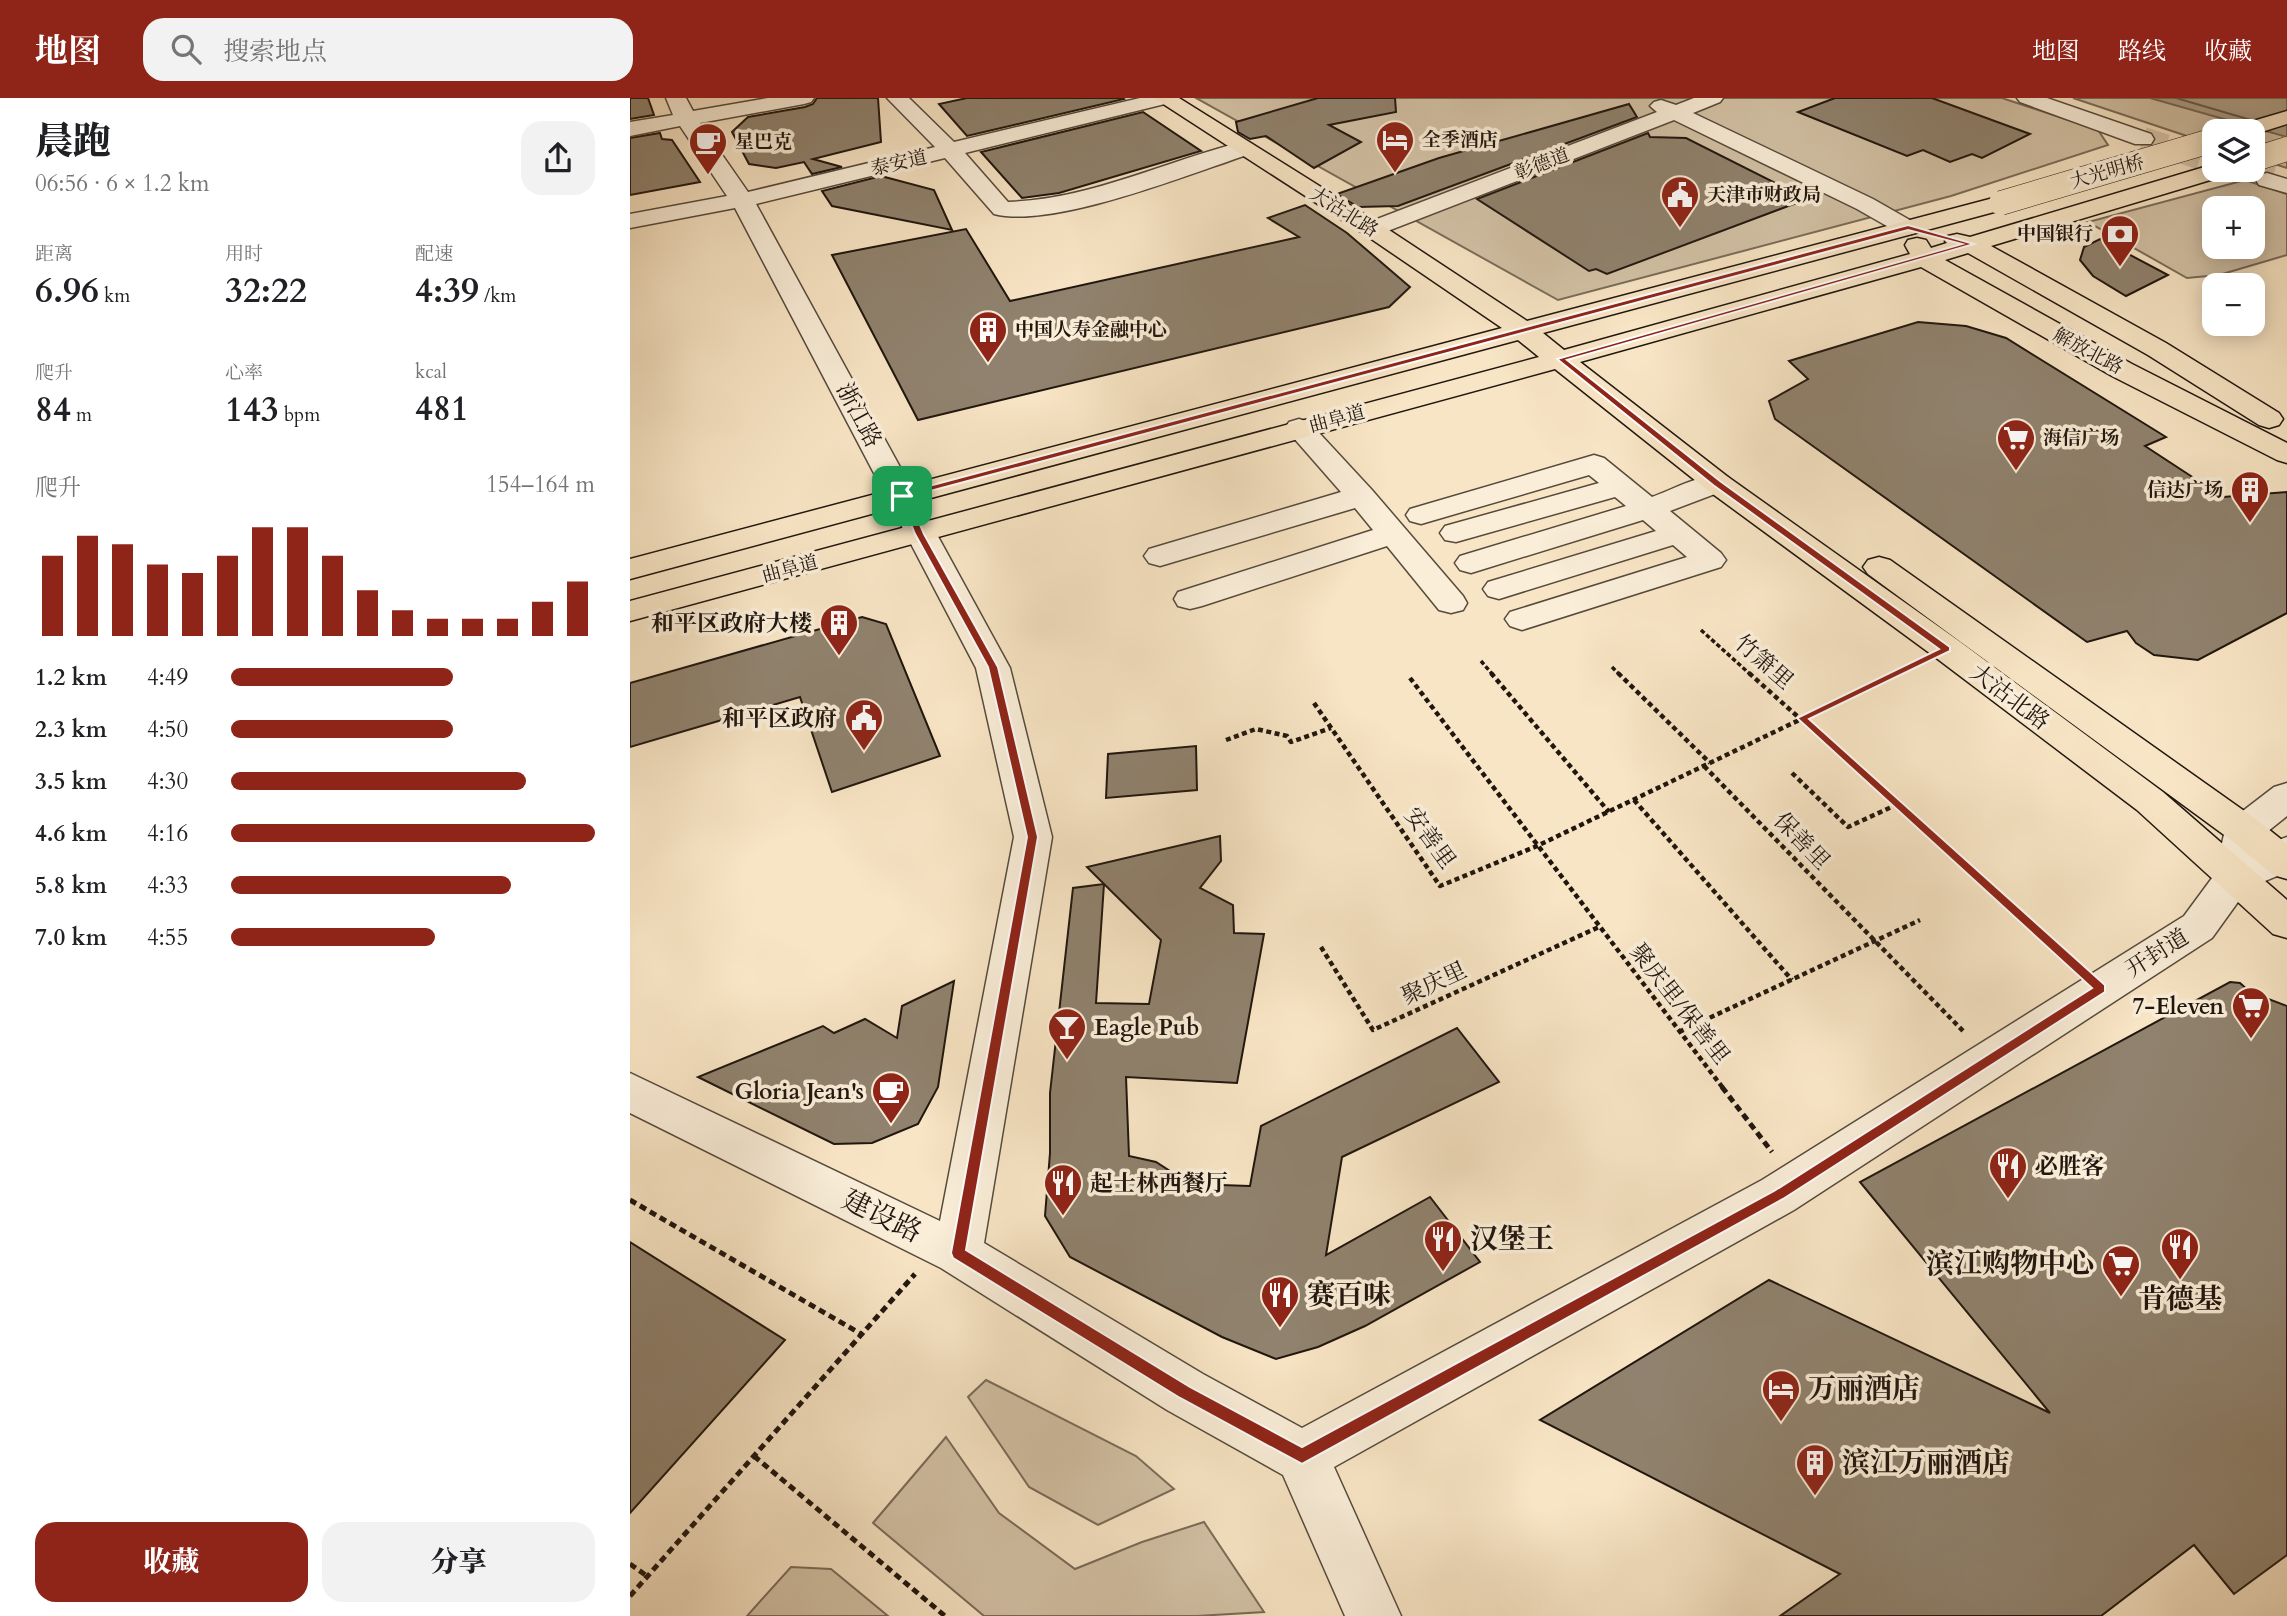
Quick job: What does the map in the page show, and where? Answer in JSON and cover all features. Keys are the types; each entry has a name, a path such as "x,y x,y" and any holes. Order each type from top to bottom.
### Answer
{"main road":[{"name":"大沽北路","path":"1165,98 1372,229 1522,330 1571,356 2285,858"},
{"path":"2265,124 2287,117"},
{"name":"大光明桥","path":"2000,203 2202,144"},
{"path":"2265,156 2287,149"},
{"name":"大光明桥","path":"2042,222 2202,175"},
{"name":"曲阜道","path":"630,569 2000,203"},
{"name":"曲阜道","path":"630,611 1571,356 1924,258 2042,222"},
{"name":"解放北路","path":"1908,228 1970,244 2118,326 2287,430"},
{"path":"1908,228 1924,258"},
{"name":"解放北路","path":"1924,258 2122,370 2287,454"},
{"name":"大沽北路","path":"1571,356 1717,483 1947,649 2150,801 2287,923"}],"street":[{"name":"浙江路","path":"676,98 686,120 740,196 902,496 919,534 993,667 1033,837 949,1249"},
{"path":"630,129 804,98"},
{"path":"897,98 947,147 1002,209 1028,210 1066,204 1242,149"},
{"name":"泰安道","path":"947,147 1134,98"},
{"name":"泰安道","path":"630,221 1165,98"},
{"name":"解放北路","path":"1643,98 1865,204 1908,228"},
{"name":"彰德道","path":"1372,229 1713,98"},
{"path":"2027,98 2152,136 2055,98"},
{"name":"泰安道","path":"630,213 740,196"},
{"path":"1299,429 1361,496 1451,603"},
{"path":"1420,515 1594,464 1710,560 1522,620"},
{"path":"1471,563 1648,509 1717,483"},
{"path":"1456,533 1620,486"},
{"path":"1160,556 1361,496"},
{"path":"1190,599 1393,534"},
{"path":"1499,589 1678,534"},
{"path":"2244,830 2287,796"},
{"name":"开封道","path":"1302,1456 1796,1184 2198,927 2234,877 2244,830"},
{"path":"2234,877 2285,858"},
{"name":"建设路","path":"630,1092 949,1249 1185,1392 1302,1456"},
{"path":"1302,1456 1373,1616"}],"path":[{"name":"竹箫里","path":"1701,630 2101,989"},
{"name":"安善里","path":"1314,703 1440,886 1537,846 1947,649"},
{"path":"1481,661 1609,812"},
{"path":"1612,667 1707,764"},
{"path":"1410,678 1537,846"},
{"path":"1226,740 1256,729 1287,736 1291,743 1331,727"},
{"name":"保善里","path":"1707,764 1990,1059"},
{"path":"1792,773 1848,827 1898,804"},
{"path":"1634,800 1792,980"},
{"name":"聚庆里/保善里","path":"1537,846 1796,1184"},
{"path":"1679,1031 1920,920"},
{"name":"聚庆里","path":"1321,947 1373,1030 1599,927"},
{"path":"630,1200 861,1334"},
{"path":"630,1596 861,1334 949,1249"},
{"path":"754,1456 945,1616"},
{"path":"630,1564 647,1576"}],"shaded area":[{"path":"1196,98 2002,98 2098,130 2108,145 1951,196 1558,300"},
{"path":"2073,98 2287,98 2287,168 2265,161 2265,119 2202,119 2202,141"},
{"path":"2238,182 2251,182 2287,194 2287,255 2226,273 2202,273 2202,277 2187,278 2088,222"},
{"path":"986,1380 1136,1456 1174,1489 1098,1525 1029,1487 968,1397"},
{"path":"946,1437 999,1513 1075,1569 1142,1542 1204,1522 1264,1612 1197,1616 984,1616 873,1523"},
{"path":"791,1567 831,1569 888,1616 747,1616"}],"water":[{"path":"2150,98 2287,98 2287,137 2265,131 2265,119 2224,119"}],"building":[{"path":"630,98 648,98 654,115 630,119"},
{"path":"817,98 878,98 881,142 813,159 842,167 812,174 804,162 776,168 749,164 732,132 748,117 805,107 813,104"},
{"path":"967,98 1124,99 967,136 939,104"},
{"path":"1318,98 1395,98 1396,112 1329,125 1361,142 1314,168 1266,136 1250,139 1238,132 1236,122"},
{"path":"1835,98 1932,98 2030,134 1982,158 1972,154 1950,162 1923,150 1907,156 1798,112"},
{"path":"1629,104 1637,117 1398,206 1358,207 1337,194 1439,158"},
{"path":"1143,112 1201,151 1059,193 1022,198 981,152"},
{"path":"660,133 662,139 672,140 700,182 630,195 630,138"},
{"path":"1648,133 1650,137 1686,138 1807,199 1607,274 1596,269 1589,271 1477,199"},
{"path":"881,176 934,190 952,230 832,206 822,191"},
{"path":"1305,205 1347,233 1410,287 1389,307 918,420 832,255 966,229 1010,301 1299,237 1268,218"},
{"name":"中国银行","path":"2100,239 2168,275 2126,296 2093,276 2080,260 2084,247"},
{"name":"海信广场","path":"1918,322 1966,326 2006,338 2166,437 2145,446 2223,497 2287,492 2287,613 2198,660 2154,655 2136,643 2127,631 2087,642 1775,419 1769,401 1808,379 1789,361"},
{"path":"862,617 886,624 940,756 832,792 800,697 630,747 630,683"},
{"path":"1196,746 1197,790 1106,798 1108,754"},
{"path":"1220,836 1221,861 1200,888 1233,905 1234,933 1264,934 1237,1083 1126,1077 1129,1156 1156,1162 1190,1184 1250,1186 1261,1126 1457,1028 1499,1082 1342,1157 1326,1255 1430,1197 1480,1262 1365,1326 1318,1347 1276,1359 1222,1337 1070,1257 1045,1216 1050,1153 1050,1093 1073,888 1104,884 1087,867","holes":["1104,884 1161,940 1149,1004 1096,1003"]},
{"path":"954,981 938,1087 918,1124 872,1143 834,1144 698,1077 823,1026 834,1033 865,1019 897,1038 902,1006"},
{"name":"滨江购物中心","path":"2230,982 2240,983 2250,992 2287,1006 2287,1555 2234,1594 2194,1545 2101,1616 1780,1616 1840,1574 1540,1420 1769,1280 2050,1413 1860,1182"},
{"path":"630,1242 785,1340 630,1513"}],"tunnel":[{"path":"2143,139 2202,158"},
{"path":"2265,167 2286,174"}],"place":[{"name":"全季酒店","path":"1395,174"},
{"name":"星巴克","path":"708,176"},
{"name":"天津市财政局","path":"1680,229"},
{"name":"中国银行","path":"2120,268"},
{"name":"中国人寿金融中心","path":"988,364"},
{"name":"海信广场","path":"2016,472"},
{"name":"信达广场","path":"2250,524"},
{"name":"和平区政府大楼","path":"839,657"},
{"name":"和平区政府","path":"864,752"},
{"name":"7-Eleven","path":"2251,1040"},
{"name":"Eagle Pub","path":"1067,1061"},
{"name":"Gloria Jean's","path":"891,1125"},
{"name":"必胜客","path":"2008,1200"},
{"name":"起士林西餐厅","path":"1063,1217"},
{"name":"汉堡王","path":"1443,1273"},
{"name":"肯德基","path":"2180,1281"},
{"name":"滨江购物中心","path":"2121,1298"},
{"name":"赛百味","path":"1280,1329"},
{"name":"万丽酒店","path":"1781,1423"},
{"name":"滨江万丽酒店","path":"1815,1497"}],"route":[{"path":"1908,228 1970,244 1561,359 1717,483 1947,649 1802,718 2101,989 1779,1195 1302,1456 1185,1392 958,1253 1033,837 993,667 919,534 902,496 1908,228"}]}
